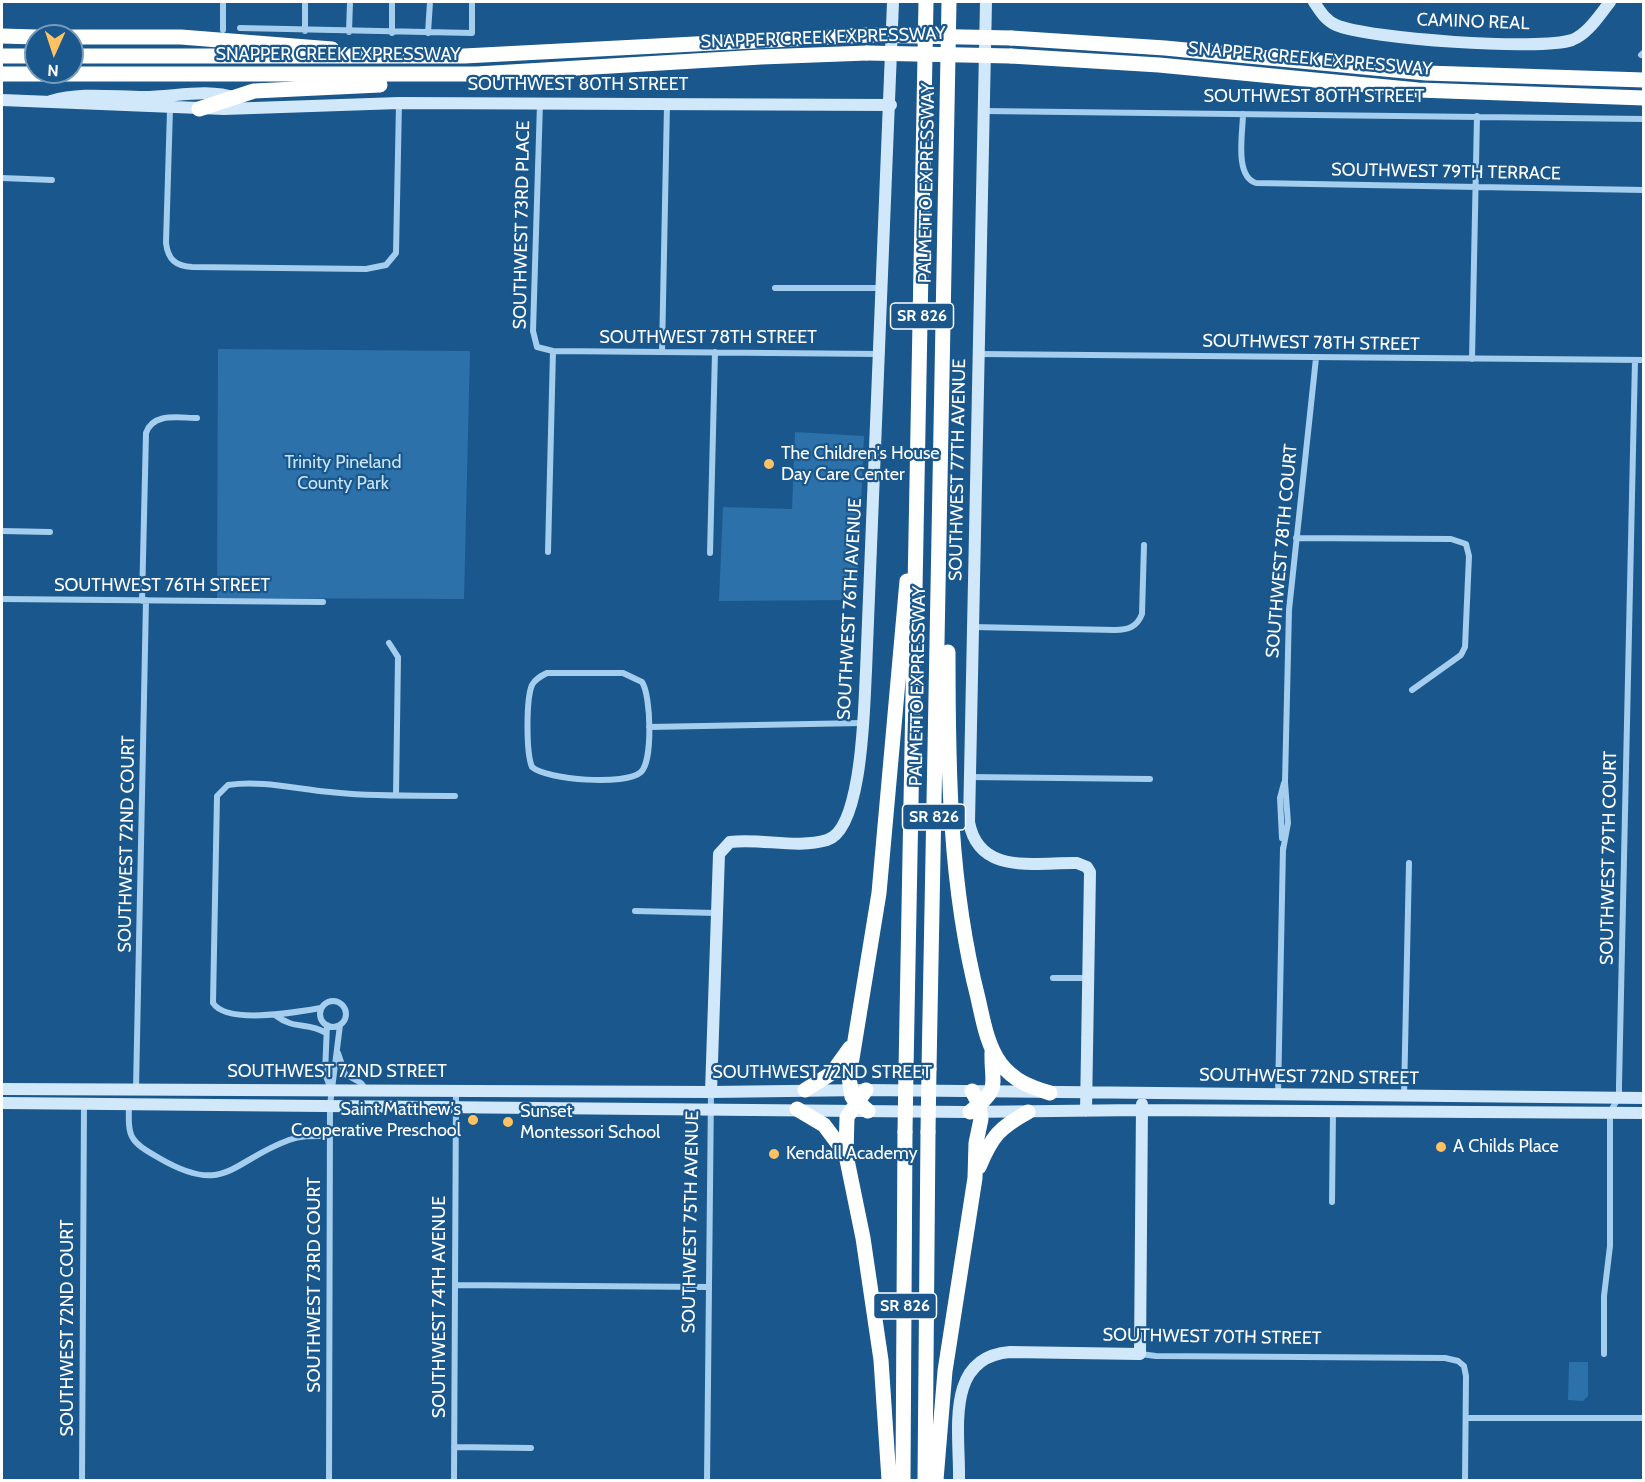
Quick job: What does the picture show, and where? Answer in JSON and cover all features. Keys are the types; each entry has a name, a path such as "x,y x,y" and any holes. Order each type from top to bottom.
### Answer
{"highway":[{"path":"919,2 919,20 926,40"},
{"name":"PALMETTO EXPRESSWAY","path":"903,1480 906,1069 926,2"},
{"name":"PALMETTO EXPRESSWAY","path":"925,1480 929,1069 949,2"},
{"name":"SNAPPER CREEK EXPRESSWAY","path":"84,56 418,57 868,35 1011,38 1145,46 1426,73 1644,80"},
{"path":"2,36 24,37"},
{"path":"84,37 255,41 418,57"},
{"name":"SNAPPER CREEK EXPRESSWAY","path":"2,74 477,74 867,53 1011,56 1159,65 1398,88 1644,98"},
{"path":"2,56 24,56"},
{"path":"199,109 260,90 460,81 477,74"},
{"path":"936,1480 945,1371 975,1178 975,1105 991,1092 995,1077 992,1049 974,983 952,845 948,774 947,606 940,566"},
{"path":"890,1480 881,1360 863,1238 846,1155 846,1125 858,1101 852,1043 879,893 907,581 917,569"},
{"path":"805,1090 832,1073 852,1043"},
{"path":"992,1049 1000,1062 1016,1079 1050,1093"},
{"path":"797,1109 824,1125 846,1155"},
{"path":"975,1178 993,1136 1007,1123 1028,1112"}],"street":[{"path":"223,2 223,30"},
{"path":"305,2 305,31"},
{"path":"349,32 350,2"},
{"path":"392,2 392,33"},
{"path":"428,33 430,2"},
{"path":"240,28 472,33 472,2"},
{"name":"SOUTHWEST 76TH AVENUE","path":"718,856 730,842 817,842 838,834 849,814 864,723 891,105 893,2"},
{"name":"SOUTHWEST 77TH AVENUE","path":"986,2 969,777 971,831 979,849 992,858 1007,862 1077,863 1087,867 1091,880 1089,978"},
{"name":"CAMINO REAL","path":"1314,2 1332,23 1388,35 1455,42 1555,43 1570,41 1584,33 1610,2"},
{"name":"SOUTHWEST 80TH STREET","path":"50,101 66,96 145,97 213,93 265,107"},
{"name":"SOUTHWEST 80TH STREET","path":"2,100 170,109 250,109 399,103 891,105"},
{"path":"170,109 166,243 174,263 192,267 366,269 390,263 397,248 399,103"},
{"name":"SOUTHWEST 73RD PLACE","path":"537,347 533,331 540,103"},
{"path":"662,352 667,104"},
{"name":"SOUTHWEST 80TH STREET","path":"984,111 1644,119"},
{"name":"SOUTHWEST 79TH TERRACE","path":"1243,114 1243,167 1250,181 1262,184 1644,190"},
{"path":"1472,359 1477,116"},
{"path":"2,179 52,180"},
{"path":"775,288 883,288"},
{"name":"SOUTHWEST 78TH STREET","path":"537,347 553,351 880,354"},
{"path":"548,552 553,351"},
{"path":"710,554 715,352"},
{"name":"SOUTHWEST 78TH STREET","path":"979,354 1644,360"},
{"name":"SOUTHWEST 78TH COURT","path":"1278,1095 1283,850 1280,798 1285,782 1288,622 1316,358"},
{"name":"SOUTHWEST 79TH COURT","path":"1619,1098 1635,360"},
{"name":"SOUTHWEST 72ND COURT","path":"136,1089 145,440 148,427 164,418 197,418"},
{"path":"2,531 50,532"},
{"path":"1296,538 1451,539 1466,543 1468,556 1466,645 1461,655 1412,690"},
{"path":"972,627 1120,630 1131,628 1138,622 1143,610 1144,545"},
{"name":"SOUTHWEST 76TH STREET","path":"2,599 323,602"},
{"path":"389,644 398,657 396,795"},
{"path":"552,672 616,673 636,677 646,688 649,727 646,764 634,776 622,779 565,778 536,770 531,765 529,750 530,696 533,682 552,672"},
{"path":"649,727 864,723"},
{"path":"969,777 1150,779"},
{"path":"331,1090 338,1053 340,1025 346,1017 342,1004 331,1001 321,1008 275,1015 224,1012 214,1006 212,1000 217,796 228,785 275,784 331,793 455,796"},
{"name":"SOUTHWEST 75TH AVENUE","path":"707,1480 710,1107 718,856"},
{"path":"1404,1096 1408,863"},
{"path":"635,911 716,913"},
{"path":"1053,978 1089,978 1086,1111"},
{"path":"321,1008 321,1018 327,1025 325,1073 331,1090"},
{"path":"290,1011 290,1025"},
{"path":"275,1015 290,1025 313,1026 327,1033"},
{"path":"327,1025 340,1025"},
{"path":"338,1053 345,1074 351,1080 361,1083 367,1090"},
{"name":"SOUTHWEST 72ND STREET","path":"2,1089 711,1092 805,1090 858,1101 975,1105"},
{"path":"151,1089 129,1104 129,1133 135,1144 171,1165 198,1176 221,1175 292,1139 330,1136"},
{"name":"SOUTHWEST 73RD COURT","path":"329,1480 331,1090"},
{"name":"SOUTHWEST 74TH AVENUE","path":"454,1480 456,1091"},
{"path":"568,1091 568,1107"},
{"name":"SOUTHWEST 72ND STREET","path":"991,1092 1644,1098"},
{"path":"1140,1354 1142,1094"},
{"path":"1278,1095 1278,1110"},
{"path":"1604,1354 1604,1296 1610,1246 1610,1112 1619,1098"},
{"name":"SOUTHWEST 72ND STREET","path":"2,1103 797,1109 858,1101 975,1105 1028,1112 1278,1110 1644,1113"},
{"name":"SOUTHWEST 72ND COURT","path":"82,1480 84,1104"},
{"path":"1332,1202 1334,1111"},
{"path":"455,1285 708,1287"},
{"name":"SOUTHWEST 70TH STREET","path":"959,1480 961,1398 968,1373 983,1358 1003,1353 1445,1358 1461,1362 1465,1369 1466,1418"},
{"path":"1465,1480 1466,1418 1644,1418"},
{"path":"454,1447 531,1448"}],"green space":[{"name":"Trinity Pineland County Park","path":"218,349 470,351 464,599 217,598"},
{"path":"795,432 864,436 857,600 719,601 723,507 792,509"},
{"path":"1569,1362 1588,1362 1588,1396 1583,1401 1568,1400"}],"place":[{"name":"The Children's House Day Care Center","path":"769,464"},
{"name":"Saint Matthew's Cooperative Preschool","path":"473,1120"},
{"name":"Sunset Montessori School","path":"508,1122"},
{"name":"A Childs Place","path":"1441,1147"},
{"name":"Kendall Academy","path":"774,1154"}]}
